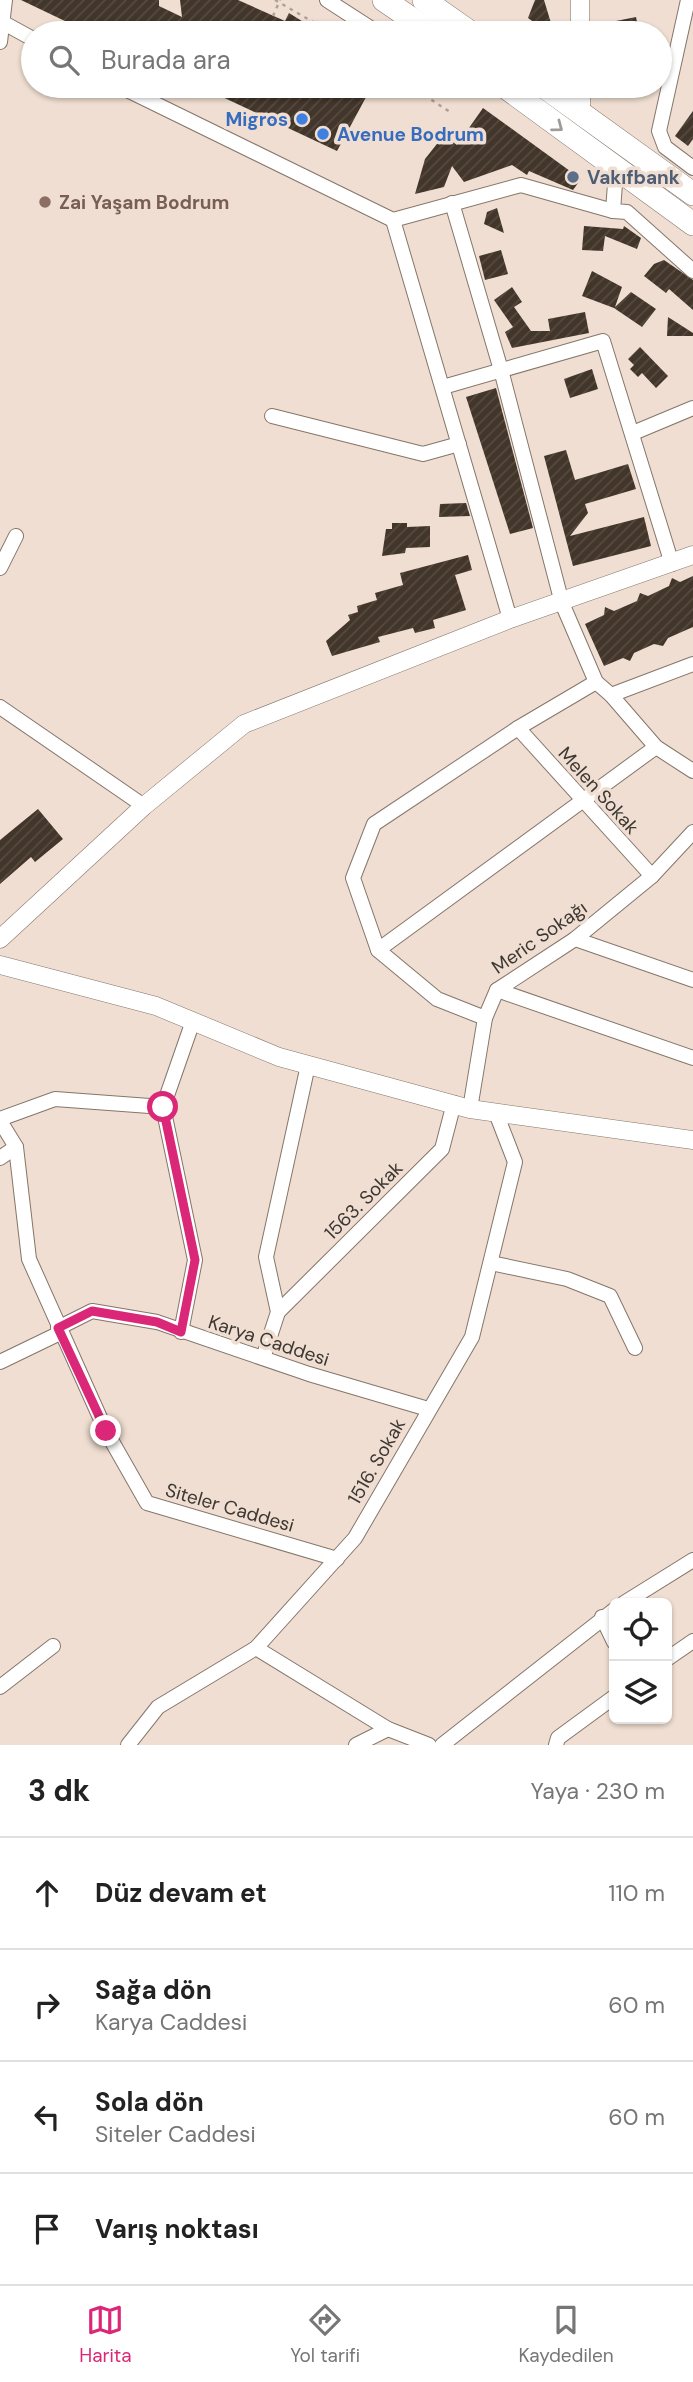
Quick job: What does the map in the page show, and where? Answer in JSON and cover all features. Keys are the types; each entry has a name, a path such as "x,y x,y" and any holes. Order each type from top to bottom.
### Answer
{"highway":[{"path":"384,0 415,21"},
{"path":"424,0 454,21"},
{"path":"520,98 693,224"},
{"path":"559,98 693,194"}],"street":[{"path":"0,42 5,0"},
{"path":"327,0 359,21"},
{"path":"580,0 580,21"},
{"path":"672,72 688,0"},
{"path":"2,22 21,32"},
{"path":"144,98 393,220 521,185 613,211 627,212 693,271"},
{"path":"580,98 581,114"},
{"path":"666,98 659,131 665,147 693,167"},
{"path":"613,211 616,170"},
{"path":"452,203 501,370 562,603 596,682 611,695 656,747 693,771"},
{"path":"393,220 510,619"},
{"path":"443,387 603,341 672,564"},
{"path":"633,433 693,408"},
{"path":"272,416 422,454 460,444"},
{"path":"0,568 16,536"},
{"path":"0,939 144,806 244,724 510,619 693,555"},
{"path":"611,695 693,664"},
{"path":"485,1018 437,999 378,950 352,878 374,824 518,728 596,682"},
{"path":"0,707 144,806"},
{"name":"Melen Sokak","path":"518,728 583,803 652,876"},
{"path":"378,950 583,803 656,747"},
{"name":"Meric Sokağı","path":"462,1106 485,1018 497,990 575,939 652,876 693,832"},
{"path":"575,939 693,980"},
{"path":"0,965 156,1006 279,1057 462,1106 496,1114 693,1140"},
{"path":"497,990 693,1058"},
{"path":"181,1332 195,1260 163,1107 193,1021"},
{"path":"263,1358 278,1312 266,1257 308,1065"},
{"path":"0,1158 16,1147 0,1120 55,1099 163,1107"},
{"name":"1563. Sokak","path":"278,1312 442,1149 462,1106"},
{"name":"1516. Sokak","path":"128,1745 158,1707 256,1648 355,1538 472,1336 515,1162 496,1114"},
{"name":"Siteler Caddesi","path":"16,1147 29,1259 106,1431 147,1503 337,1559"},
{"path":"491,1263 567,1279 610,1296 635,1348"},
{"path":"610,1296 618,1282"},
{"name":"Karya Caddesi","path":"0,1362 92,1311 157,1322 181,1332 428,1409"},
{"path":"632,1598 693,1560"},
{"path":"442,1745 608,1613"},
{"path":"672,1656 693,1641"},
{"path":"0,1687 53,1646"},
{"path":"256,1648 388,1728 429,1745"},
{"path":"560,1743 609,1701"},
{"path":"356,1745 388,1728"}],"path":[{"path":"272,16 278,1 312,21"},
{"path":"428,98 450,112"}],"building":[{"path":"21,0 159,0 159,6 182,17 180,0 238,0 285,21 65,21"},
{"path":"535,0 544,0 550,21 532,21 528,18"},
{"path":"289,13 302,21 285,21"},
{"path":"636,17 637,21 616,21"},
{"name":"Avenue Bodrum","path":"224,98 366,98 337,151"},
{"path":"483,108 581,179 573,190 529,171 527,175 512,165 464,182 452,166 444,187 415,194 425,159 444,135 457,145"},
{"path":"693,111 693,139 688,146 675,136"},
{"path":"497,208 504,233 484,224 487,212"},
{"path":"584,226 623,229 624,226 641,238 637,249 605,236 603,251 582,250"},
{"path":"501,250 508,274 485,280 479,256"},
{"path":"664,260 693,280 693,310 669,289 666,293 644,276 654,264"},
{"path":"592,271 622,287 615,307 631,292 656,309 642,327 614,308 582,296"},
{"path":"512,287 522,302 514,307 531,331 550,331 548,319 585,312 589,333 512,348 505,332 513,327 494,300"},
{"path":"668,317 693,333 693,336 667,336"},
{"path":"640,347 668,376 656,388 642,373 638,377 630,369 634,365 628,359"},
{"path":"592,369 598,389 570,398 564,379"},
{"path":"496,388 533,528 510,534 466,397"},
{"path":"566,450 575,480 628,464 636,489 585,504 588,513 570,536 644,517 651,546 573,566 544,456"},
{"path":"466,503 470,516 439,517 440,504"},
{"path":"392,523 407,523 407,527 430,526 430,547 406,548 405,553 382,556 386,529 392,529"},
{"path":"468,555 472,570 455,575 466,610 433,620 435,628 415,633 413,628 378,637 380,642 332,656 326,641 350,620 348,615 358,612 357,606 377,600 375,593 403,585 400,573"},
{"path":"693,576 693,627 668,638 663,646 654,644 634,653 630,661 623,658 604,666 585,624 604,615 605,607 614,611 637,601 640,593 648,596 669,586 672,578 680,582"},
{"path":"38,809 63,839 35,862 31,857 0,884 0,840"}],"place":[{"name":"Migros","path":"302,119"},
{"name":"Avenue Bodrum","path":"323,134"},
{"name":"Vakıfbank","path":"573,177"},
{"name":"Zai Yaşam Bodrum","path":"45,202"}],"route":[{"path":"106,1431 58,1328 92,1311 157,1322 181,1332 195,1260 163,1107"}]}
